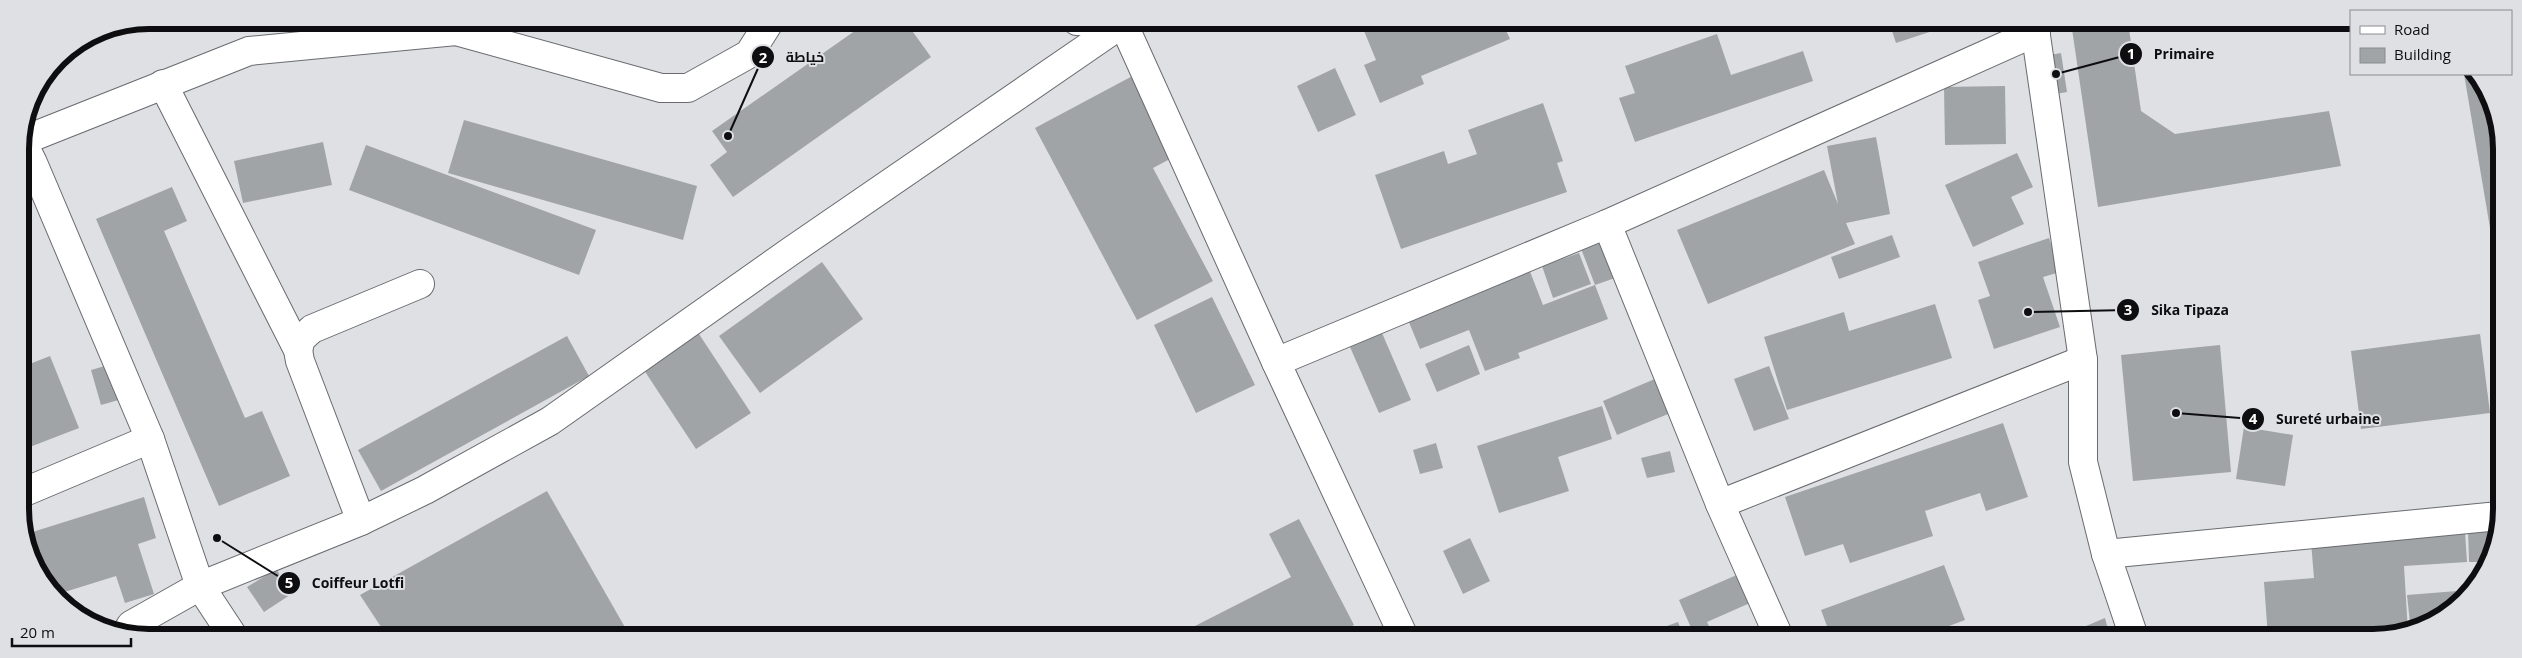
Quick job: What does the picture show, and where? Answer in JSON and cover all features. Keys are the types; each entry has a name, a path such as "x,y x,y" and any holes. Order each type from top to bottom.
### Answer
{"street":[{"path":"29,151 163,84 249,50 456,31 661,88 688,88 748,54 765,29"},
{"path":"130,628 131,625 200,586 361,521 425,490 550,421 791,251 1116,29"},
{"path":"1129,29 1276,362 1400,629"},
{"path":"1276,362 1607,224 2031,29"},
{"path":"2035,29 2083,360 2083,462 2106,554 2131,629"},
{"path":"163,84 298,350 300,361 361,521"},
{"path":"29,164 150,438 200,586 228,629"},
{"path":"1607,224 1720,504 1775,629"},
{"path":"298,350 301,339 312,330 420,284"},
{"path":"1720,504 2083,360"},
{"path":"29,490 150,438"},
{"path":"2106,554 2493,517"}],"building":[{"path":"858,29 911,29 931,57 733,197 710,165 727,152 712,131"},
{"path":"1363,29 1505,29 1510,39 1421,76 1424,84 1380,103 1364,65 1376,60"},
{"path":"1891,29 1939,29 1896,43"},
{"path":"2072,29 2129,29 2141,111 2175,134 2329,111 2341,166 2098,207"},
{"path":"1717,34 1731,75 1803,51 1813,81 1635,142 1619,98 1635,93 1625,66"},
{"path":"2061,53 2067,92 2050,95 2044,56"},
{"path":"1335,68 1356,115 1318,132 1297,86"},
{"path":"1140,72 1183,152 1153,168 1213,281 1137,320 1035,128"},
{"path":"2464,75 2467,75 2473,82 2481,96 2491,125 2493,149 2493,246"},
{"path":"2005,86 2006,144 1945,145 1944,87"},
{"path":"1543,103 1563,161 1557,163 1567,192 1401,249 1375,175 1444,151 1448,164 1477,154 1468,130"},
{"path":"464,120 697,186 683,240 448,173"},
{"path":"1876,137 1890,214 1846,223 1855,244 1708,304 1677,230 1824,170 1838,204 1827,146"},
{"path":"323,142 332,185 243,203 234,161"},
{"path":"366,145 596,230 579,275 349,190"},
{"path":"2017,153 2033,187 2011,197 2024,224 1973,247 1945,185"},
{"path":"172,187 187,221 164,231 245,418 262,411 290,476 219,506 96,219"},
{"path":"1621,231 1635,271 1595,285 1580,246"},
{"path":"1892,235 1900,257 1839,279 1831,257"},
{"path":"2049,238 2060,272 2043,277 2060,327 1994,349 1978,300 1990,296 1978,262"},
{"path":"1579,253 1591,284 1553,298 1542,266"},
{"path":"822,262 863,319 760,393 719,336"},
{"path":"1529,269 1543,305 1595,285 1608,319 1518,353 1520,358 1485,371 1469,330 1420,349 1406,315"},
{"path":"1212,297 1255,385 1196,413 1154,325"},
{"path":"1935,304 1952,358 1787,410 1764,337 1844,312 1849,331"},
{"path":"697,331 751,413 696,449 642,367"},
{"path":"1382,333 1411,400 1379,413 1350,347"},
{"path":"2480,334 2490,413 2361,429 2351,351"},
{"path":"567,336 589,376 381,491 358,450"},
{"path":"1469,345 1480,374 1437,392 1425,364"},
{"path":"2220,345 2231,472 2133,481 2121,355"},
{"path":"50,356 79,428 29,447 29,364"},
{"path":"112,364 122,399 101,405 91,370"},
{"path":"1769,366 1789,419 1754,431 1734,379"},
{"path":"1676,370 1690,405 1617,435 1603,401"},
{"path":"1602,406 1612,439 1558,457 1569,491 1499,513 1477,446"},
{"path":"2003,423 2028,497 1986,511 1980,493 1925,511 1933,536 1850,563 1843,544 1805,556 1785,497"},
{"path":"2244,427 2293,435 2285,486 2236,479"},
{"path":"1436,443 1443,468 1420,474 1413,450"},
{"path":"1670,451 1675,472 1647,478 1641,458"},
{"path":"547,491 626,629 382,629 360,595"},
{"path":"144,497 156,538 138,544 154,594 125,603 116,576 63,593 45,569 31,533"},
{"path":"1299,519 1354,625 1346,629 1191,629 1291,577 1269,534"},
{"path":"2468,528 2492,528 2480,562 2469,562"},
{"path":"2465,532 2467,562 2404,566 2408,624 2381,629 2267,629 2264,582 2314,578 2311,542"},
{"path":"1470,538 1490,581 1463,594 1443,551"},
{"path":"1944,565 1965,620 1941,629 1828,629 1821,610"},
{"path":"276,569 293,593 264,612 247,587"},
{"path":"1746,571 1759,599 1707,622 1710,629 1692,629 1679,600"},
{"path":"2457,591 2457,595 2440,609 2410,623 2407,595"},
{"path":"2105,618 2108,629 2087,629 2086,626"},
{"path":"1678,622 1681,629 1658,629"}],"place":[{"name":"Primaire","path":"2056,74"},
{"name":"خياطة","path":"728,136"},
{"name":"Sika Tipaza","path":"2028,312"},
{"name":"Sureté urbaine","path":"2176,413"},
{"name":"Coiffeur Lotfi","path":"217,538"}]}
